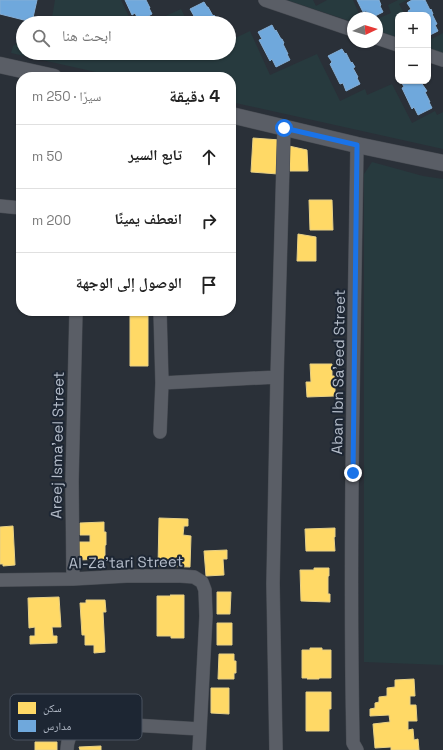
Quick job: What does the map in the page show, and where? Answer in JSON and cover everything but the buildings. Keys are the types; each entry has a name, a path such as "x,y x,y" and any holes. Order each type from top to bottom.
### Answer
{"street":[{"path":"265,0 347,28"},
{"path":"383,40 395,44"},
{"path":"431,56 443,60"},
{"path":"0,65 32,72"},
{"path":"236,116 357,145 443,163"},
{"path":"276,750 273,584 284,128"},
{"name":"Aban Ibn Sa’eed Street","path":"352,748 353,473 357,145"},
{"path":"0,206 16,208"},
{"name":"Areej Isma’eel Street","path":"72,579 71,532 76,316"},
{"path":"160,316 162,383 160,432"},
{"path":"162,383 277,377"},
{"name":"Al-Za'tari Street","path":"0,580 180,576 194,577 202,582 205,590 206,616 199,750"},
{"path":"142,726 200,730"},
{"path":"67,750 68,740"}],"green space":[{"path":"55,0 121,0 129,16 52,16"},
{"path":"287,0 313,0 316,6 327,0 353,0 358,12 347,12 347,20"},
{"path":"398,0 407,0 399,4 403,12 395,12 395,37 383,32 383,16 391,13 388,5"},
{"path":"181,9 184,16 166,16"},
{"path":"250,31 270,75 317,54 340,101 365,89 367,95 392,84 412,123 435,111 437,115 443,112 443,149 236,103 236,72 96,72 42,60 236,60 236,38"},
{"path":"443,33 443,53 431,49 431,39"},
{"path":"16,44 16,54 11,53 13,46"},
{"path":"372,162 423,176 443,179 443,665 364,662 364,174"}],"route":[{"path":"284,128 357,145 353,473"}]}
